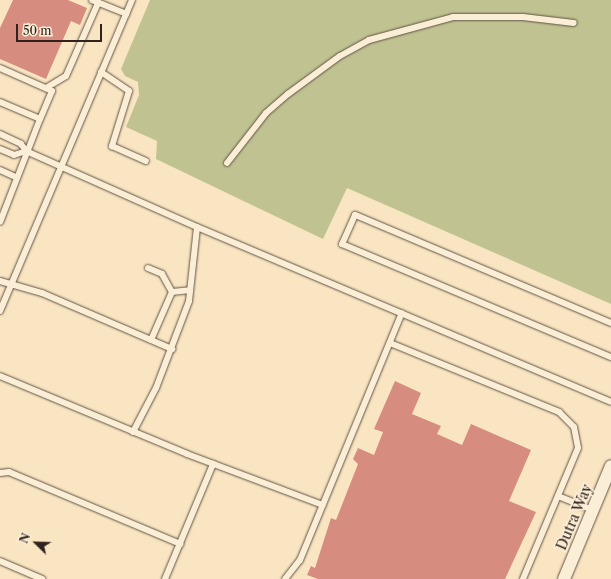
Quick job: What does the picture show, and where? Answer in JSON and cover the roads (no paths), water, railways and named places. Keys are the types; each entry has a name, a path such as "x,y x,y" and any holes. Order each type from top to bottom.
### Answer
{"street":[{"name":"Dutra Way","path":"564,579 611,466"}],"lane":[{"path":"92,0 126,14"},
{"path":"0,312 60,167 132,0"},
{"path":"46,88 66,76 98,3"},
{"path":"227,163 266,114 288,94 340,56 369,40 453,17 574,22"},
{"path":"0,68 52,91 26,151 0,222"},
{"path":"101,72 129,91 112,146 146,161"},
{"path":"0,102 40,119"},
{"path":"0,134 21,144 26,151 60,167 611,402"},
{"path":"0,149 14,154 26,151"},
{"path":"0,170 16,177"},
{"path":"611,323 354,215 342,244 611,357"},
{"path":"133,432 172,349 190,290 197,226"},
{"path":"148,268 162,274 172,292"},
{"path":"0,281 42,293 172,349"},
{"path":"172,292 190,290"},
{"path":"151,340 172,292"},
{"path":"285,579 300,560 402,313"},
{"path":"390,343 560,412 569,420 578,448 523,579"},
{"path":"0,376 213,464 323,505"},
{"path":"166,579 213,464"},
{"path":"0,473 9,472 180,544"},
{"path":"558,496 593,510"},
{"path":"0,561 42,579"}]}
